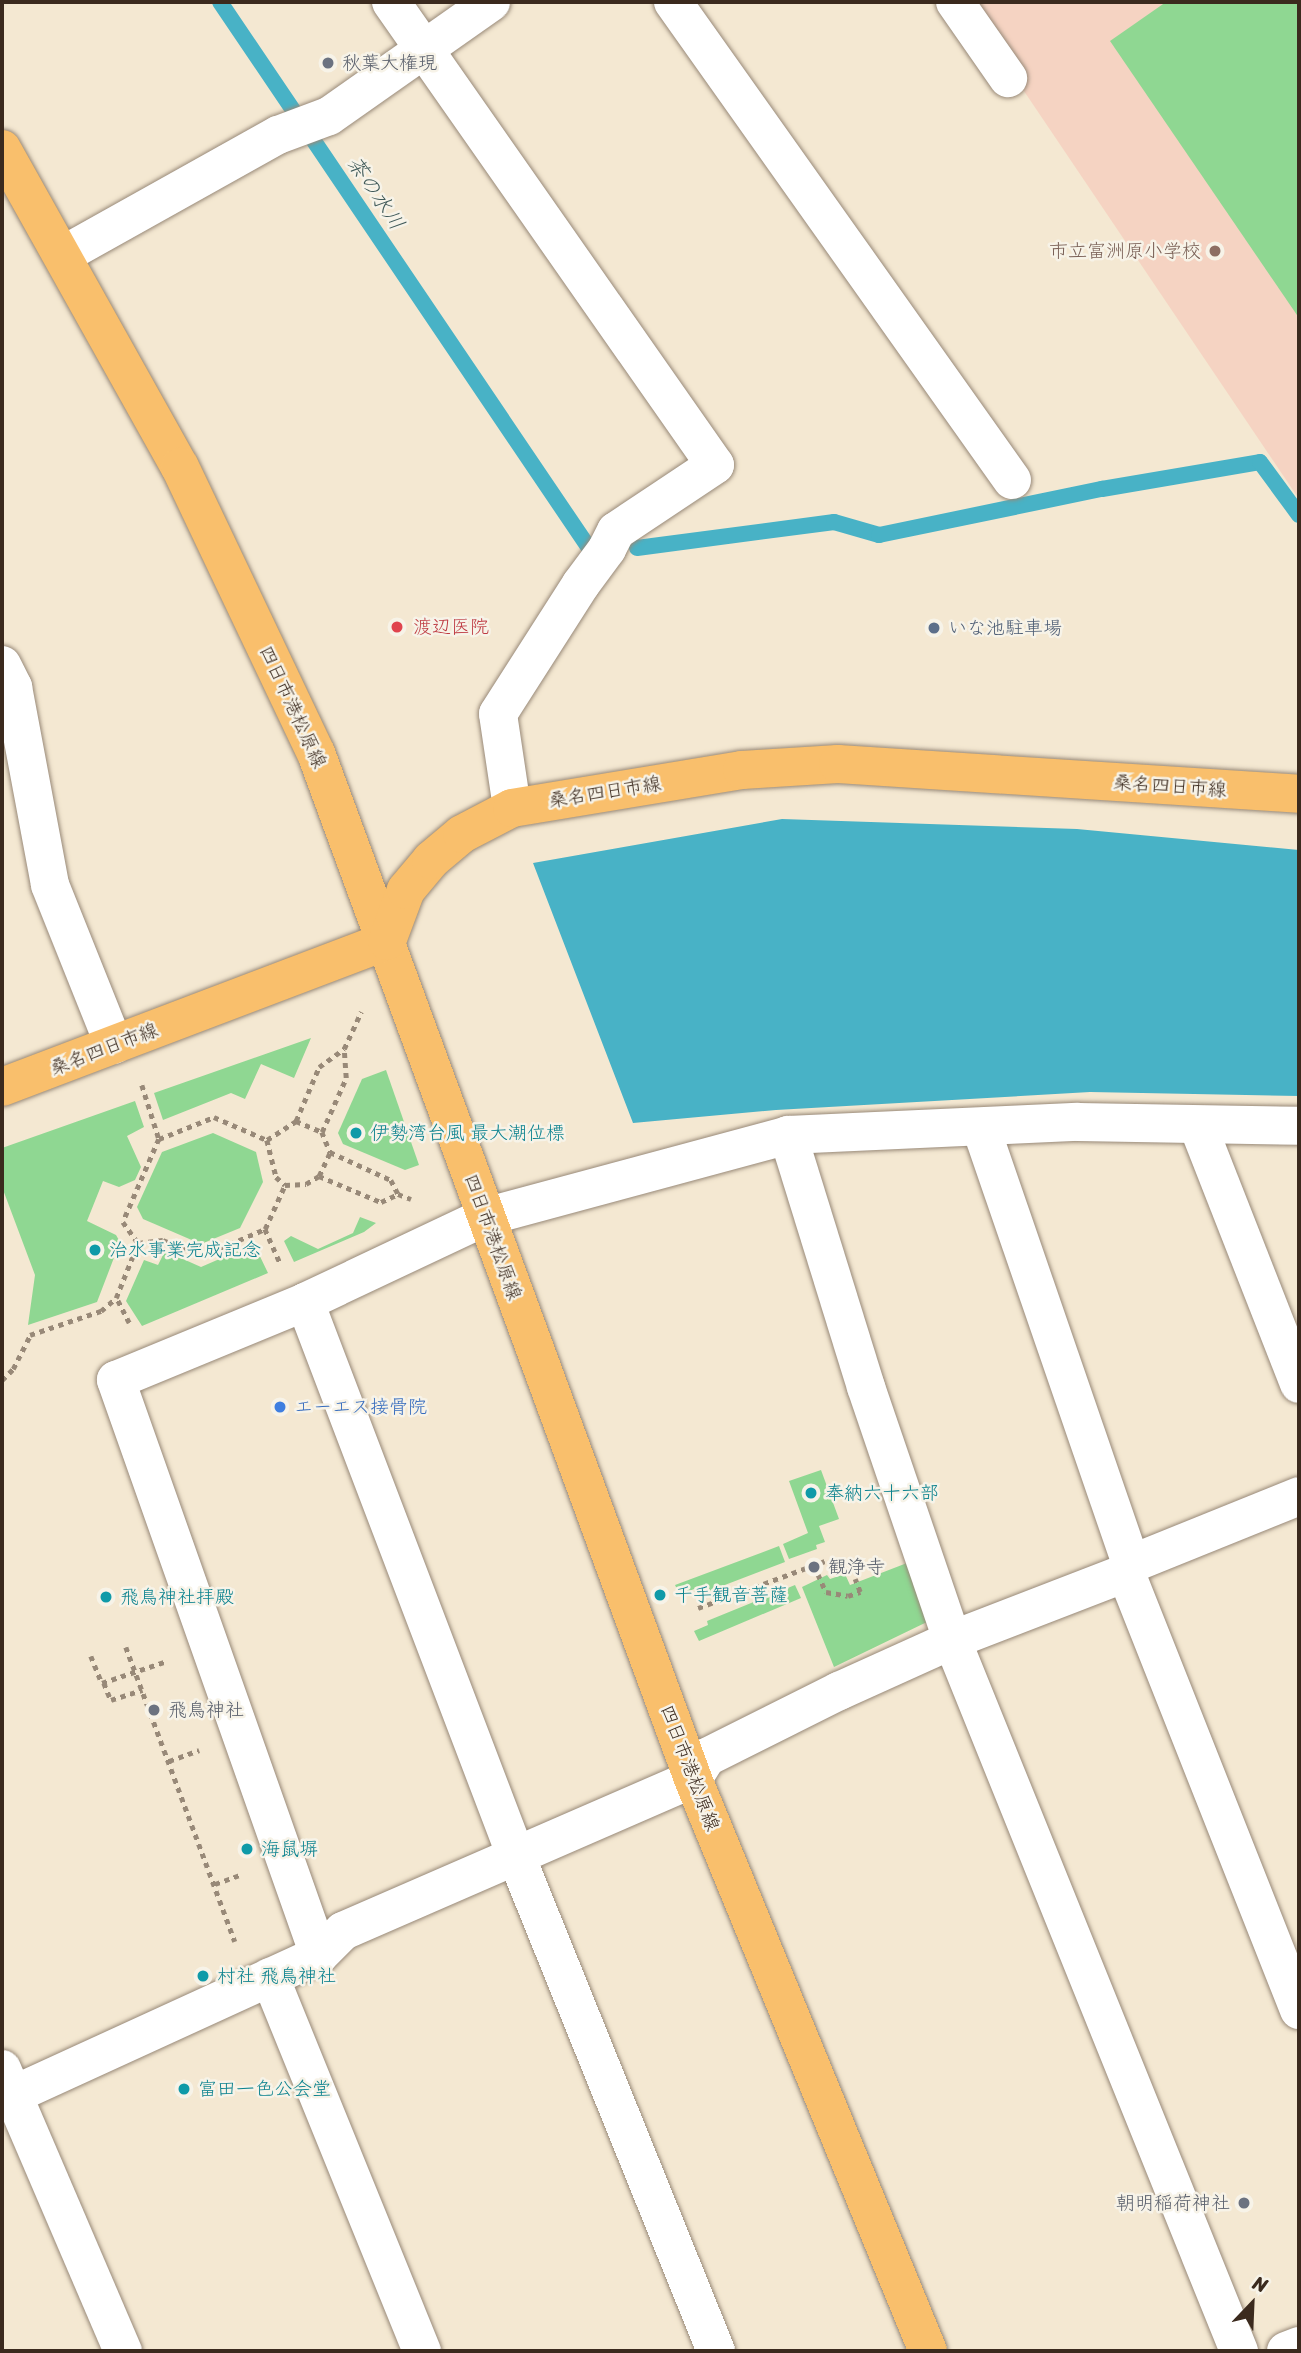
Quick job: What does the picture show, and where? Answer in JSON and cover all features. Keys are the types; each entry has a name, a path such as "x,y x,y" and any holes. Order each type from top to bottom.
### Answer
{"main road":[{"name":"四日市港松原線","path":"2,149 180,467 316,753 393,956 693,1779 928,2351"},
{"name":"桑名四日市線","path":"2,1087 114,1045 393,956 406,890 431,860 462,834 512,808 742,770 838,764 1299,794"}],"street":[{"path":"391,2 715,465 616,531 607,549 581,584 498,714 512,808"},
{"path":"63,255 278,135 329,116 491,2"},
{"path":"673,2 1012,480"},
{"path":"955,2 1008,78"},
{"path":"2,665 13,687 50,885 114,1045"},
{"path":"319,1955 116,1380 304,1302 483,1209 788,1135 1078,1122 1198,1126 1270,1123 1299,1125"},
{"path":"1198,1126 1299,1384"},
{"path":"981,1128 1129,1569 1299,2010"},
{"path":"788,1135 866,1387 952,1640 1238,2351"},
{"path":"304,1302 516,1856 716,2351"},
{"path":"123,2351 6,2088 319,1955 343,1931 693,1779 708,1757 827,1696 952,1640 1129,1569 1299,1496"},
{"path":"270,1977 422,2351"},
{"path":"1286,2351 1299,2346"}],"path":[{"path":"267,1140 296,1121 319,1068 344,1049 367,1000"},
{"path":"322,1132 346,1078 344,1049"},
{"path":"138,1243 123,1222 159,1139 142,1084"},
{"path":"159,1139 214,1117 267,1140"},
{"path":"296,1121 322,1132 330,1152 391,1180 398,1194 422,1204"},
{"path":"267,1140 276,1177 285,1185 306,1184 319,1176 330,1152"},
{"path":"319,1176 381,1202 398,1194"},
{"path":"138,1243 163,1240 202,1256 265,1229 285,1185"},
{"path":"265,1229 280,1261"},
{"path":"2,1380 13,1368 30,1335 101,1311 116,1298 138,1243"},
{"path":"116,1298 130,1324"},
{"path":"698,1608 825,1561"},
{"path":"814,1565 826,1592 848,1596 860,1592 855,1579"},
{"path":"126,1647 237,1948"},
{"path":"91,1657 111,1700 142,1690"},
{"path":"104,1683 175,1658"},
{"path":"169,1761 200,1750"}],"shaded area":[{"name":"市立富洲原小学校","path":"964,2 1299,2 1299,499"}],"green space":[{"path":"1166,2 1299,2 1299,318 1110,41"},
{"path":"311,1038 294,1078 261,1064 245,1099 231,1093 163,1120 154,1093"},
{"path":"386,1070 419,1165 405,1170 343,1144 338,1133 362,1079"},
{"path":"135,1101 144,1127 127,1136 141,1167 135,1180 119,1187 103,1181 87,1221 116,1235 120,1242 97,1302 28,1325 35,1275 2,1187 2,1148"},
{"path":"213,1133 256,1152 263,1182 240,1228 201,1244 143,1219 137,1207 162,1152"},
{"path":"360,1217 376,1223 364,1232 294,1262 284,1241 291,1236 318,1249 353,1233"},
{"path":"254,1244 268,1273 142,1326 126,1301 144,1260 158,1265 165,1251 201,1267"},
{"path":"821,1470 839,1519 819,1526 825,1542 816,1545 817,1549 789,1559 783,1544 808,1533 789,1481"},
{"path":"779,1546 785,1562 696,1596 694,1589 680,1595 675,1585"},
{"path":"907,1563 929,1621 834,1667 802,1587 827,1575 830,1579 845,1574 850,1585"},
{"path":"795,1585 801,1598 699,1641 694,1631 708,1625 707,1621"}],"water":[{"path":"782,819 1077,829 1299,850 1299,1096 1090,1092 776,1110 633,1123 533,863"}],"waterway":[{"name":"茶の水川","path":"220,2 591,551"},
{"path":"637,548 834,522 879,535 1102,489 1260,462 1299,515"}],"place":[{"name":"秋葉大権現","path":"328,63"},
{"name":"市立富洲原小学校","path":"1215,251"},
{"name":"渡辺医院","path":"397,627"},
{"name":"いな池駐車場","path":"934,628"},
{"name":"伊勢湾台風 最大潮位標","path":"356,1133"},
{"name":"治水事業完成記念","path":"95,1250"},
{"name":"エーエス接骨院","path":"280,1407"},
{"name":"奉納六十六部","path":"811,1493"},
{"name":"観浄寺","path":"814,1567"},
{"name":"千手観音菩薩","path":"660,1595"},
{"name":"飛鳥神社拝殿","path":"106,1597"},
{"name":"飛鳥神社","path":"154,1710"},
{"name":"海鼠塀","path":"247,1849"},
{"name":"村社 飛鳥神社","path":"203,1976"},
{"name":"富田一色公会堂","path":"184,2089"},
{"name":"朝明稲荷神社","path":"1244,2203"}]}
